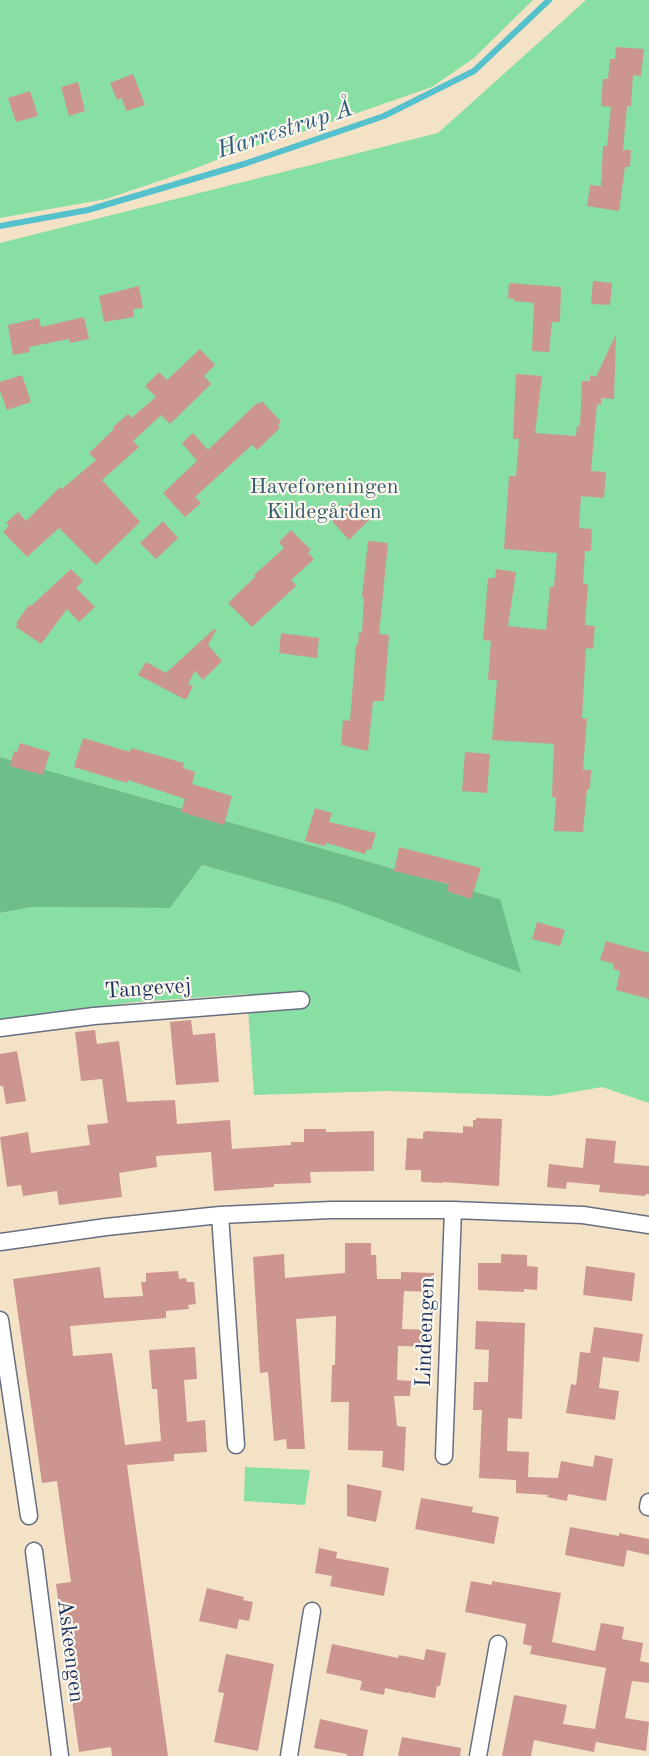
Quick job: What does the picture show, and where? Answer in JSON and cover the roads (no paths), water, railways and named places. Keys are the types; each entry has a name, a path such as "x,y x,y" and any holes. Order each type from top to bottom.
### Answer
{"street":[{"name":"Tangevej","path":"0,1028 94,1016 301,1000"},
{"path":"0,1242 106,1227 220,1215 331,1210 453,1210 583,1215 649,1225"},
{"name":"Lindeengen","path":"444,1456 453,1210"},
{"path":"220,1215 236,1445"},
{"path":"0,1320 28,1516"},
{"path":"648,1507 649,1502"},
{"name":"Askeengen","path":"34,1551 60,1756"},
{"path":"289,1756 312,1611"},
{"path":"478,1756 498,1644"}],"waterway":[{"name":"Harrestrup Å","path":"0,226 88,210 244,164 384,116 474,71 549,0"}],"park label":[{"name":"Haveforeningen Kildegården","path":"324,500"}]}
